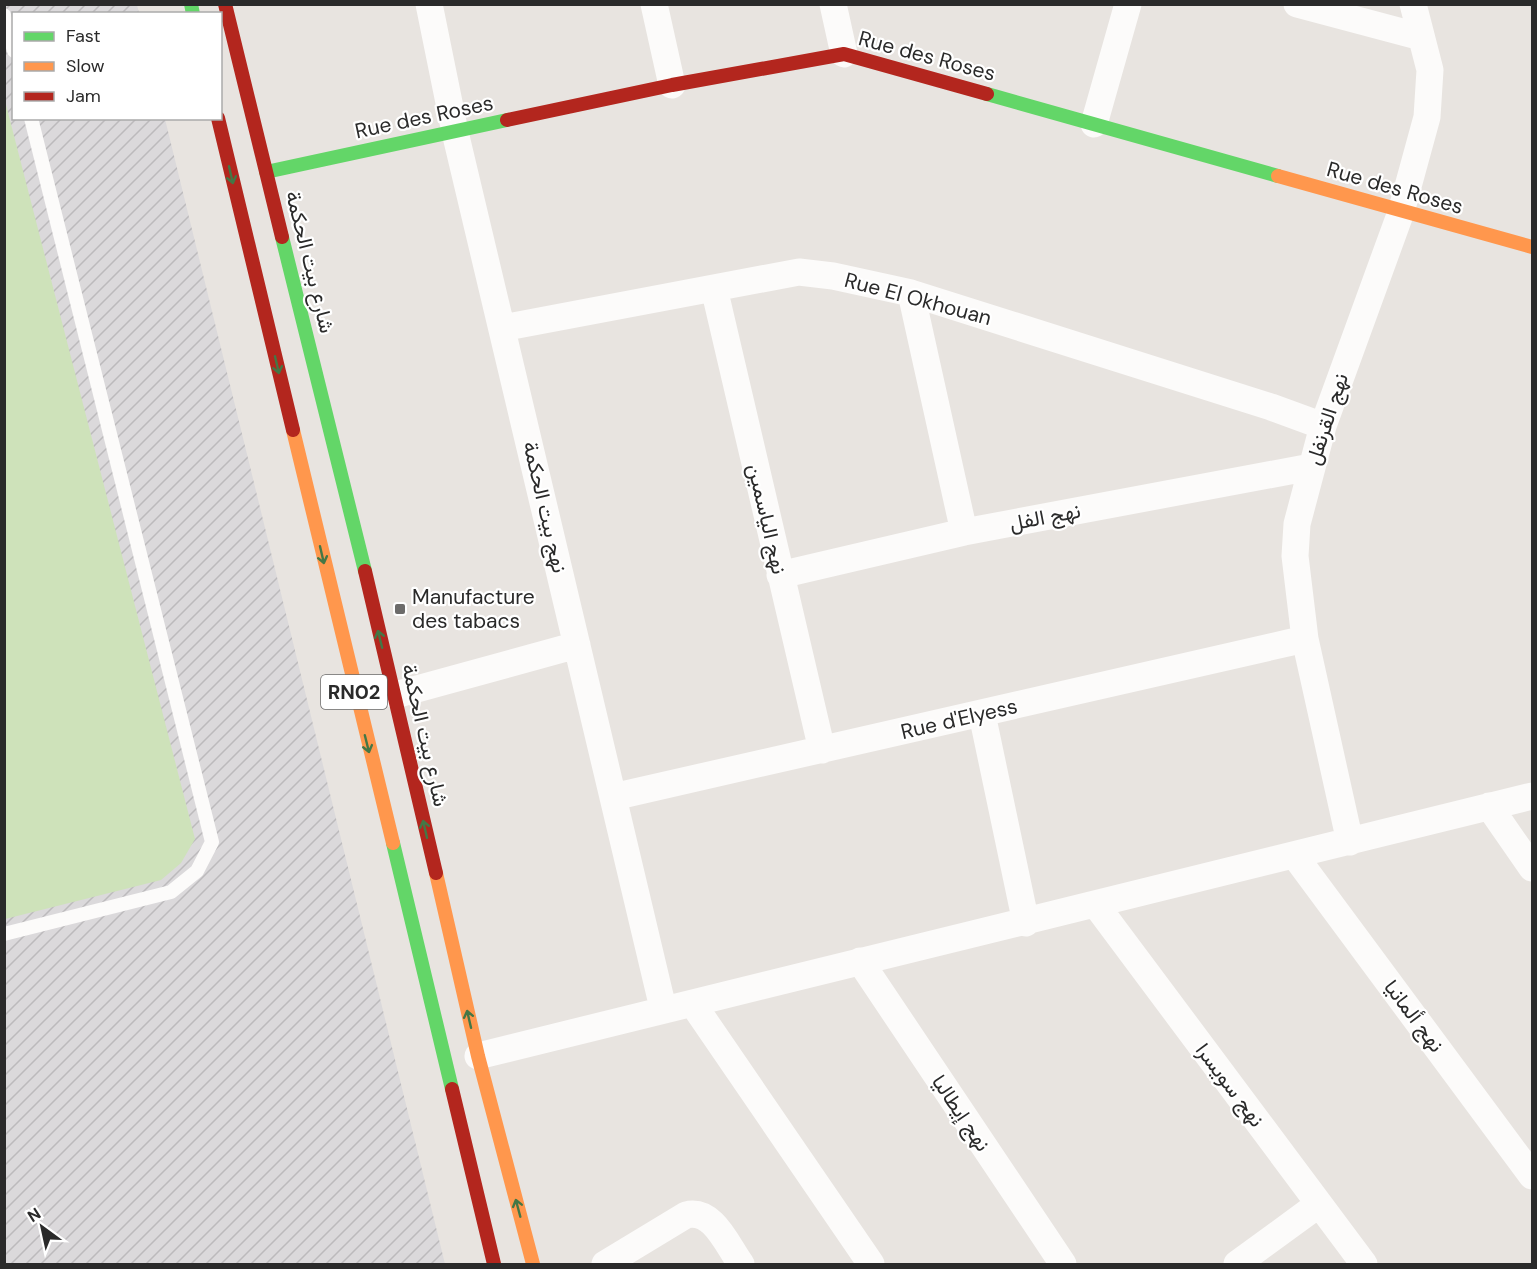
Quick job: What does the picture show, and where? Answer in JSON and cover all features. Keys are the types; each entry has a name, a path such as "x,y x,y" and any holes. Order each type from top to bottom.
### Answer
{"main road":[{"name":"شارع بيت الحكمة","path":"225,4 395,695 478,1056 533,1264"},
{"name":"Rue des Roses","path":"266,172 672,85 844,54 1401,212 1533,247"},
{"name":"RN02","path":"218,120 494,1264"}],"street":[{"name":"نهج بيت الحكمة","path":"429,4 455,132 663,1008"},
{"path":"654,4 672,85"},
{"path":"833,4 844,54"},
{"path":"1094,124 1128,4"},
{"path":"1298,4 1421,37"},
{"name":"نهج القرنفل","path":"1350,842 1305,639 1295,556 1297,524 1323,426 1401,212 1426,117 1430,70 1413,4"},
{"name":"Rue El Okhouan","path":"502,328 799,272 833,276 911,292 1271,406 1323,426"},
{"name":"نهج الياسمين","path":"714,288 822,750"},
{"path":"911,292 964,532"},
{"name":"نهج الفل","path":"780,575 964,532 1311,467"},
{"name":"Rue d'Elyess","path":"613,797 1305,639"},
{"path":"395,695 577,645"},
{"path":"982,714 1026,923"},
{"path":"478,1056 663,1008 693,1004 860,961 1026,923 1533,796"},
{"path":"1489,806 1533,868"},
{"name":"نهج ألمانيا","path":"1295,856 1533,1176"},
{"name":"نهج سويسرا","path":"1095,904 1364,1264"},
{"name":"نهج إيطاليا","path":"860,961 1063,1264"},
{"path":"693,1004 871,1264"},
{"path":"1237,1264 1319,1204"},
{"path":"605,1264 686,1215 698,1212 708,1218 741,1264"}],"lane":[{"path":"4,15 12,44"},
{"path":"4,934 171,892 197,872 212,842 32,120"}],"shaded area":[{"path":"5,5 137,5 139,12 12,12 12,120 165,120 445,1264 5,1264"}],"green space":[{"path":"4,97 195,839 181,863 161,880 5,919"}],"traffic: fast":[{"path":"191,4 193,12"},
{"path":"987,94 1278,176"},
{"path":"266,172 507,120"},
{"path":"282,237 365,571"},
{"path":"393,843 452,1089"}],"traffic: slow":[{"path":"1278,176 1532,247"},
{"path":"293,430 393,843"},
{"path":"436,873 478,1056 533,1264"}],"traffic: jam":[{"path":"225,4 282,237"},
{"path":"507,120 672,85 844,54 987,94"},
{"path":"218,120 293,430"},
{"path":"365,571 436,873"},
{"path":"452,1089 494,1264"}],"place":[{"name":"Manufacture des tabacs","path":"400,609"}]}
